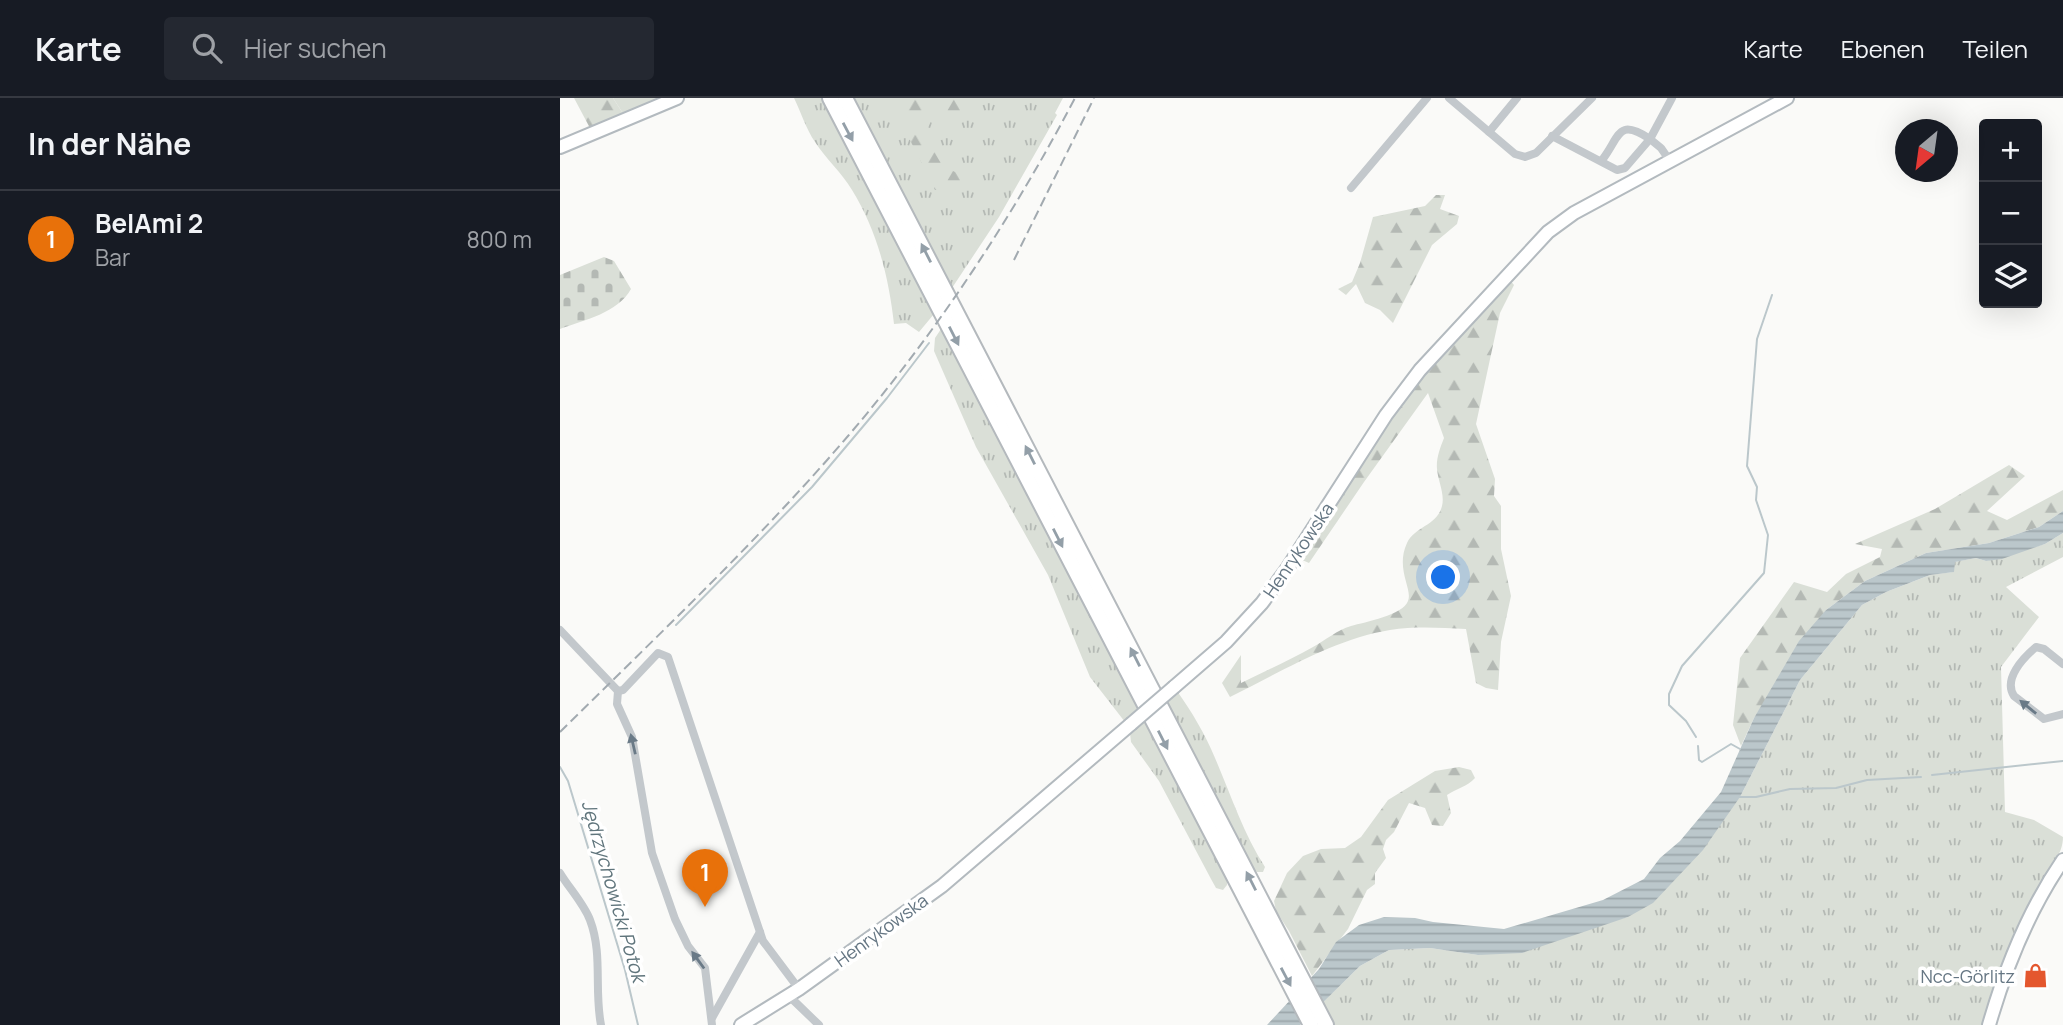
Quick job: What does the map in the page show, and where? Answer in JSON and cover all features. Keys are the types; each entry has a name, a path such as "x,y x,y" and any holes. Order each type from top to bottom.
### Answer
{"highway":[{"path":"830,98 1277,946"},
{"path":"845,98 1304,999 1311,1025"},
{"path":"1304,999 1325,1025"}],"main road":[{"path":"560,147 677,98"},
{"name":"Henrykowska","path":"741,1025 794,992 942,886 1226,642 1262,603 1287,569 1387,415 1420,370 1548,232 1574,213 1787,98"},
{"path":"1989,1025 2006,970 2024,927 2063,860"}],"street":[{"path":"1351,188 1427,98"},
{"path":"1449,98 1515,153 1525,157 1536,153 1592,98"},
{"path":"1489,132 1517,98"},
{"path":"1552,136 1602,160 1613,169 1621,170 1650,139 1672,98"},
{"path":"1602,160 1621,130 1626,128 1638,131 1650,139 1670,161"},
{"path":"560,630 618,691 617,704 632,737 652,853 675,919 688,946 705,968 712,1022"},
{"path":"2063,664 2044,649 2036,647 2013,674 2012,693 2039,716 2050,720 2063,715"},
{"path":"618,691 623,690 658,653 668,657 763,941 794,992 820,1025"},
{"path":"560,873 590,919 598,960 598,1008 601,1025"},
{"path":"712,1022 760,932"}],"green space":[{"path":"574,98 613,98 624,115 591,130"},
{"path":"613,98 667,98 624,115"},
{"path":"794,98 822,98 934,314 919,332 906,323 894,324 885,272 861,205 812,137"},
{"path":"853,98 1063,98 1055,113 1057,115 999,217 952,288"},
{"path":"896,98 971,98 962,123 937,108 928,127 940,161 960,174 972,177 962,189 935,190 892,104"},
{"path":"1436,195 1445,195 1440,209 1459,216 1457,224 1432,245 1393,323 1380,310 1365,303 1356,284 1346,295 1338,289 1352,282 1373,217 1425,206"},
{"path":"604,257 614,261 631,289 609,310 560,329 560,275"},
{"path":"1509,279 1514,285 1500,313 1476,424 1495,479 1494,496 1501,506 1501,549 1511,596 1501,642 1498,690 1476,683 1466,629 1419,628 1390,630 1349,641 1230,697 1222,683 1241,655 1241,683 1304,652 1341,630 1391,614 1405,606 1409,596 1403,570 1407,543 1415,533 1436,518 1443,501 1437,465 1444,438 1428,393 1309,563 1300,559 1403,398"},
{"path":"941,329 1139,709 1125,722 1090,677 1048,575 976,447 934,351 935,338"},
{"path":"2009,465 2025,476 1987,511 2007,520 2063,490 2063,511 2039,527 1989,543 1926,553 1865,581 1826,610 1754,718 1741,746 1733,725 1740,658 1794,582 1827,592 1846,574 1880,557 1882,549 1855,544 1935,509"},
{"path":"2063,533 2063,557 2006,587 2039,617 2001,667 2005,812 2034,820 2063,837 2058,856 2040,884 2015,935 1986,1025 1327,1025 1317,1008 1360,966 1389,950 1430,948 1478,955 1628,917 1740,797 1800,680 1862,605 1886,592 1930,575 1953,572 1954,562 1976,558 1986,561 2045,544"},
{"path":"1177,691 1211,749 1244,827 1265,867 1263,872 1257,872 1250,867 1165,702"},
{"path":"1144,720 1227,881 1223,890 1216,888 1159,781 1131,742 1130,733"},
{"path":"1459,767 1471,770 1475,778 1447,795 1451,813 1443,826 1432,825 1425,808 1409,803 1394,832 1386,840 1383,849 1386,858 1375,873 1375,884 1367,890 1348,929 1312,976 1276,911 1274,901 1287,873 1303,856 1321,849 1345,848 1361,837 1388,800 1435,771"}],"shaded area":[{"path":"2063,511 2063,533 2045,544 2002,559 1986,561 1976,558 1955,562 1954,572 1930,575 1886,592 1862,605 1800,680 1740,797 1703,850 1653,903 1628,917 1522,953 1478,955 1430,948 1389,950 1360,966 1300,1025 1267,1025 1319,969 1336,942 1359,925 1384,917 1504,929 1603,900 1644,879 1721,792 1754,718 1799,641 1826,610 1865,581 1926,553 1989,543 2039,527"}],"waterway":[{"path":"1696,737 1686,721 1669,705 1669,694 1682,666 1764,573 1768,535 1756,500 1757,487 1747,466 1757,339 1772,295"},
{"path":"676,625 812,487 929,343"},
{"path":"1698,746 1699,760 1702,762 1731,744 1740,749"},
{"path":"1932,775 2063,761"},
{"name":"Jędrzychowicki Potok","path":"560,767 568,781 625,970 638,1025"},
{"path":"1739,797 1756,797 1790,789 1836,788 1867,780 1921,777"}],"railway":[{"path":"560,732 744,550 814,475 881,397 942,315 999,230 1075,98"},
{"path":"1014,260 1094,98"}],"place":[{"name":"BelAmi 2","path":"705,907"},
{"name":"Ncc-Görlitz","path":"2035,976"}]}
